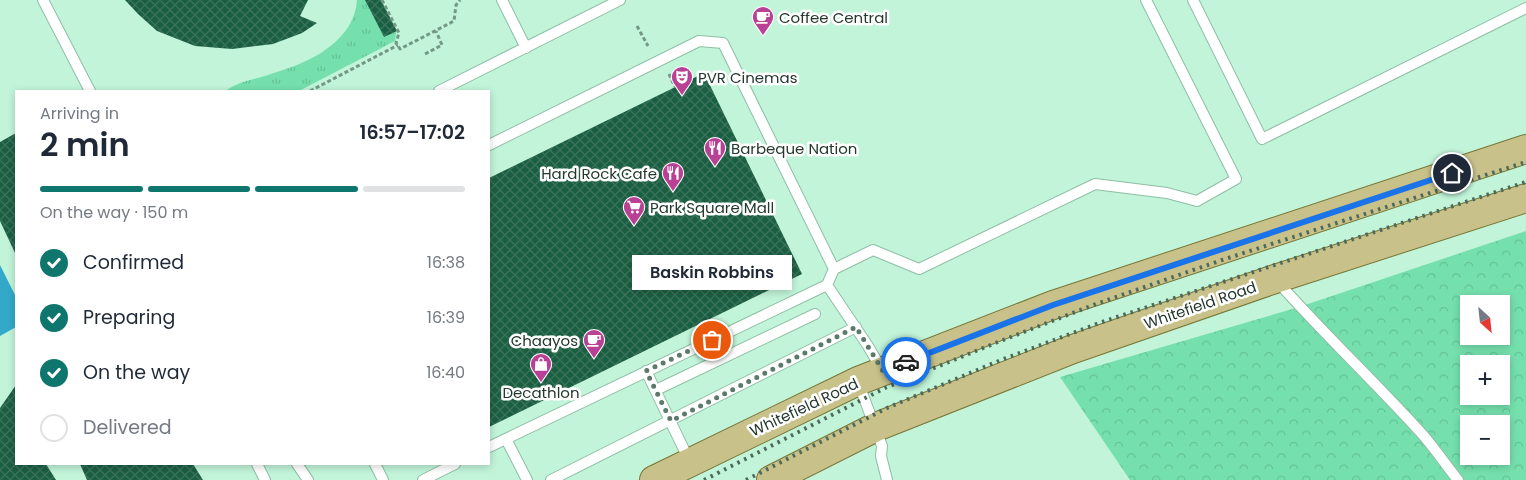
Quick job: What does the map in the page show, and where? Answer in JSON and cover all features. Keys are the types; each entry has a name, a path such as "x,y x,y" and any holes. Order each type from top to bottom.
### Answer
{"main road":[{"name":"Whitefield Road","path":"654,480 858,381 1053,305 1526,149"},
{"name":"Whitefield Road","path":"771,480 876,427 1073,349 1275,279 1526,198"}],"lane":[{"path":"43,0 89,90"},
{"path":"502,0 526,48"},
{"path":"441,90 620,0"},
{"path":"490,447 827,285 834,269 873,250 919,269 1096,184 1167,193 1197,200 1236,179 1146,0"},
{"path":"1193,0 1262,139 1526,8"},
{"path":"490,145 699,41 723,43 834,269"},
{"path":"1275,279 1299,307 1424,436 1458,480"},
{"path":"827,285 883,371"},
{"path":"656,390 815,314"},
{"path":"551,480 856,327"},
{"path":"646,371 690,462"},
{"path":"858,381 882,446 881,456 887,480"},
{"path":"506,439 527,480"},
{"path":"258,465 265,480"},
{"path":"298,465 308,480"},
{"path":"376,465 383,480"},
{"path":"422,480 453,465"}],"path":[{"path":"382,0 398,33 396,43 400,49 454,21 456,4 460,0"},
{"path":"425,54 442,45 436,31"},
{"path":"312,90 398,45"}],"green space":[{"path":"357,0 379,0 396,33 395,41 301,90 227,90 240,83 296,65 316,56 342,35 356,10"},
{"path":"1526,231 1526,480 1130,480 1060,377 1299,307"}],"water":[{"path":"0,265 15,295 15,328 0,336"}],"building":[{"path":"125,0 308,0 300,16 317,23 302,33 273,44 232,49 195,46 157,31"},
{"path":"365,0 381,0 397,31 384,37"},
{"name":"Park Square Mall","path":"704,73 802,274 490,427 490,178"},
{"path":"15,134 15,253 0,221 0,142"},
{"path":"15,386 15,465 47,465 56,480 0,480 0,408"},
{"path":"80,465 194,465 203,480 87,480"}],"railway":[{"path":"704,480 885,388 1096,304 1222,260 1526,162"},
{"path":"746,480 887,408 1001,360 1102,322 1526,182"}],"way so far":[{"path":"712,340 646,371 671,421 856,327 883,371 906,362"}],"place":[{"name":"Coffee Central","path":"763,36"},
{"name":"PVR Cinemas","path":"682,96"},
{"name":"Barbeque Nation","path":"715,167"},
{"name":"Hard Rock Cafe","path":"673,192"},
{"name":"Park Square Mall","path":"634,226"},
{"name":"Baskin Robbins","path":"712,340"},
{"name":"Chaayos","path":"594,359"},
{"name":"Decathlon","path":"541,383"}],"route":[{"path":"906,362 1053,305 1139,275 1452,173"}]}
